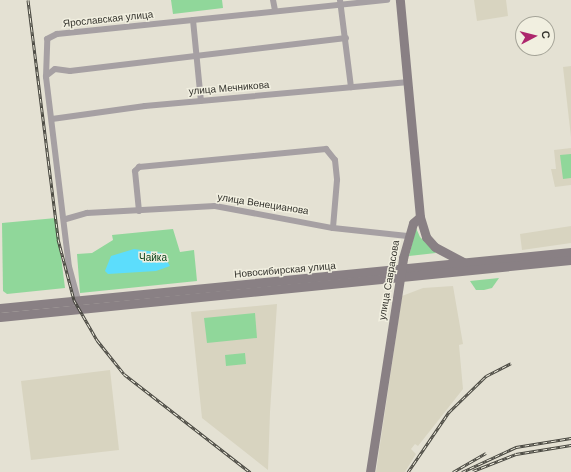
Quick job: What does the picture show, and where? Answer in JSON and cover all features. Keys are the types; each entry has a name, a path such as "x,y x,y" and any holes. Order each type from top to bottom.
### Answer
{"main road":[{"path":"400,0 409,82 420,217 426,237 435,247 464,262"},
{"name":"улица Саврасова","path":"370,472 408,236 420,217"},
{"name":"Новосибирская улица","path":"0,316 402,274 464,262 571,252"},
{"name":"Новосибирская улица","path":"0,308 78,300 571,260"}],"street":[{"path":"274,0 275,10"},
{"name":"Ярославская улица","path":"78,300 69,267 66,219 46,77 44,49 47,39 57,34 341,3 387,0"},
{"path":"341,3 352,87"},
{"path":"193,20 201,101"},
{"path":"46,77 55,69 70,71 346,38"},
{"name":"улица Мечникова","path":"52,119 201,101 409,82"},
{"path":"139,211 135,171 139,167 326,149 335,160 337,180 333,228"},
{"name":"улица Венецианова","path":"66,219 87,213 215,206 333,228 408,236"}],"shaded area":[{"path":"474,0 506,0 508,16 477,21"},
{"path":"571,66 571,137 563,67"},
{"path":"571,148 571,185 555,187 551,169 556,169 554,150"},
{"path":"571,226 571,243 522,250 520,234"},
{"path":"453,286 463,344 459,345 463,389 418,446 415,444 411,449 416,454 405,472 376,472 402,296 423,288"},
{"path":"277,304 268,470 202,418 191,312"},
{"path":"110,370 119,450 31,460 21,381"}],"green space":[{"path":"171,0 222,0 223,8 173,14"},
{"path":"571,154 571,178 563,179 560,155"},
{"path":"56,218 65,288 7,294 3,291 2,223"},
{"path":"416,228 420,237 436,253 409,256"},
{"name":"Чайка","path":"173,229 180,252 194,250 197,281 80,293 77,254 92,253 113,240 112,235"},
{"path":"499,278 492,288 484,290 476,290 470,281"},
{"path":"255,313 257,338 207,343 204,318"},
{"path":"245,353 246,364 226,366 225,355"}],"water":[{"path":"134,249 162,253 170,266 156,271 108,274 105,271 111,256"}],"railway":[{"path":"28,0 58,239 74,300 97,340 124,374 250,472"},
{"path":"408,472 449,412 486,376 511,363"},
{"path":"462,472 516,447 571,438"},
{"path":"473,471 516,454 571,445"},
{"path":"453,472 486,453"}]}
